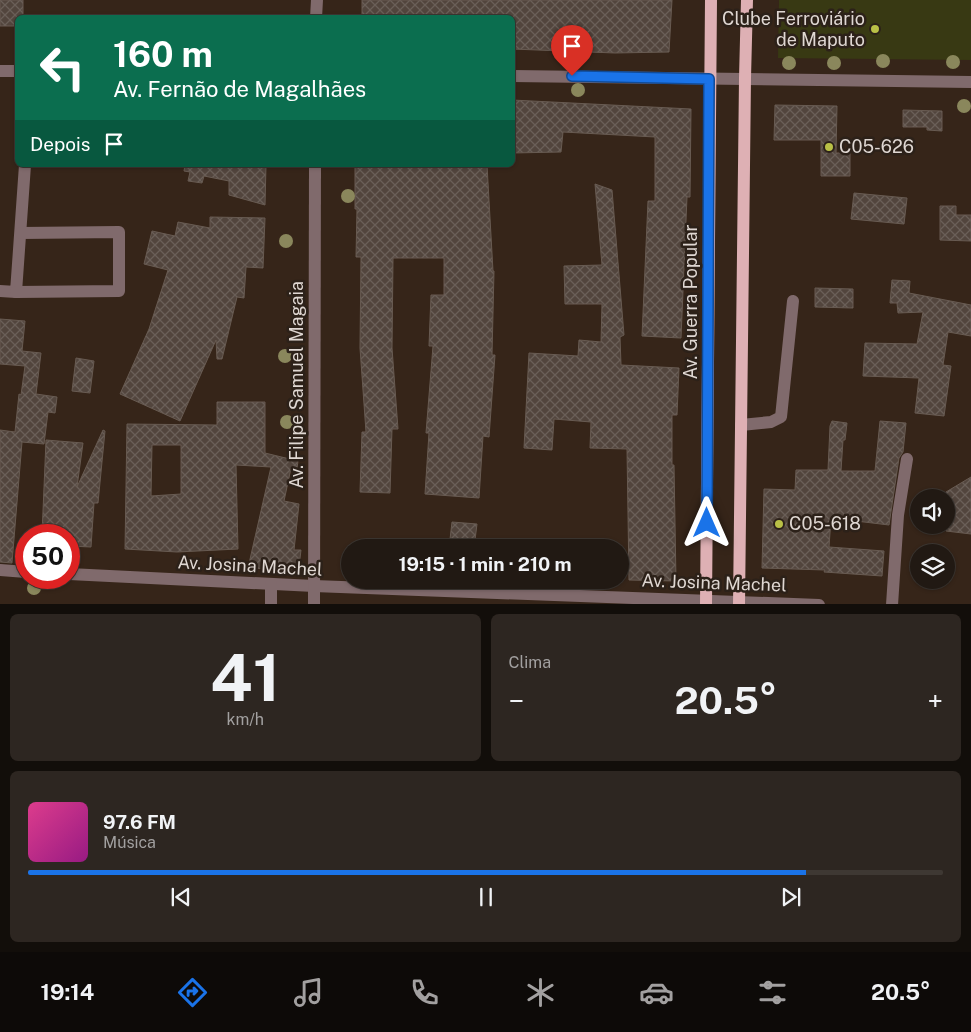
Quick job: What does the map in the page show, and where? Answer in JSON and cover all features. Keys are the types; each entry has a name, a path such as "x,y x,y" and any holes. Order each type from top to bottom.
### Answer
{"main road":[{"name":"Av. Guerra Popular","path":"706,603 711,0"},
{"path":"739,604 745,78 748,0"}],"street":[{"path":"316,15 317,0"},
{"path":"0,71 15,71"},
{"path":"515,76 971,82"},
{"path":"16,292 25,167"},
{"name":"Av. Filipe Samuel Magaia","path":"314,167 314,604"},
{"path":"0,291 119,290 119,232 21,233"},
{"path":"741,425 771,422 781,417 793,301"},
{"path":"892,604 898,515 907,459"},
{"path":"0,570 15,571"},
{"name":"Av. Josina Machel","path":"80,575 706,603 819,604"},
{"path":"271,584 271,604"}],"shaded area":[{"path":"0,0 971,0 971,604 0,604"},
{"name":"Clube Ferroviário de Maputo","path":"779,0 971,0 971,60 778,58"}],"building":[{"path":"0,0 23,0 23,15 15,15 15,26 0,26"},
{"path":"362,0 672,0 669,52 615,53 515,49 515,15 362,15"},
{"path":"515,100 691,109 690,197 687,197 681,338 642,336 648,201 655,201 655,137 563,132 561,152 515,153"},
{"name":"C05-626","path":"775,105 837,106 836,153 850,153 850,176 821,176 821,140 774,140"},
{"path":"903,110 942,111 942,131 927,130 927,127 903,127"},
{"path":"185,167 266,167 265,205 229,195 229,181 204,176 202,183 188,181 190,172 184,171"},
{"path":"355,167 487,167 494,271 492,355 495,355 489,437 483,436 479,498 425,494 429,433 426,433 433,346 429,346 431,295 444,295 444,258 393,258 392,348 398,429 392,429 390,493 360,492 362,432 366,432 360,348 361,257 356,257 357,209 355,209"},
{"path":"595,184 612,190 624,335 620,337 621,365 679,368 677,415 672,415 676,581 629,580 627,449 590,448 591,422 554,419 552,450 524,448 529,353 578,356 579,340 601,342 602,304 565,304 564,266 602,265"},
{"path":"854,193 907,198 904,224 851,219"},
{"path":"940,206 956,206 956,215 971,215 971,241 940,240"},
{"path":"210,217 265,218 263,268 246,267 244,298 237,297 222,359 217,359 216,340 180,421 120,394 149,329 168,270 144,264 152,231 175,236 178,222 210,228"},
{"path":"892,280 910,281 909,293 971,305 971,336 948,332 943,365 951,366 944,416 915,413 919,378 863,376 865,343 917,344 923,312 898,313 897,303 890,303"},
{"path":"815,288 853,289 853,308 815,307"},
{"path":"0,319 25,321 22,351 41,353 36,394 57,397 55,413 48,412 44,444 22,442 12,563 0,562 0,430 15,432 19,394 21,395 25,366 0,364"},
{"path":"76,358 94,361 90,393 72,391"},
{"path":"217,402 265,402 265,453 298,461 297,468 291,468 284,501 299,504 294,550 301,550 298,575 277,574 277,569 248,568 271,467 236,465 238,549 177,552 125,549 127,424 217,425","holes":["152,445 181,445 181,494 151,496"]},
{"path":"832,421 847,423 845,440 843,440 841,471 875,471 880,421 906,423 903,452 899,458 889,525 831,518 829,547 884,551 882,576 824,572 825,570 762,568 764,489 795,490 796,470 828,470 830,426"},
{"path":"103,430 105,431 98,503 94,503 91,547 80,546 80,524 42,524 46,440 83,443 77,487"},
{"path":"971,477 971,534 955,532 955,489 951,489"},
{"path":"452,522 477,524 475,539 450,539"}],"place":[{"name":"Clube Ferroviário de Maputo","path":"875,29"},
{"name":"C05-626","path":"829,147"},
{"name":"C05-618","path":"779,524"}],"route":[{"path":"572,76 709,79 707,523"}]}
